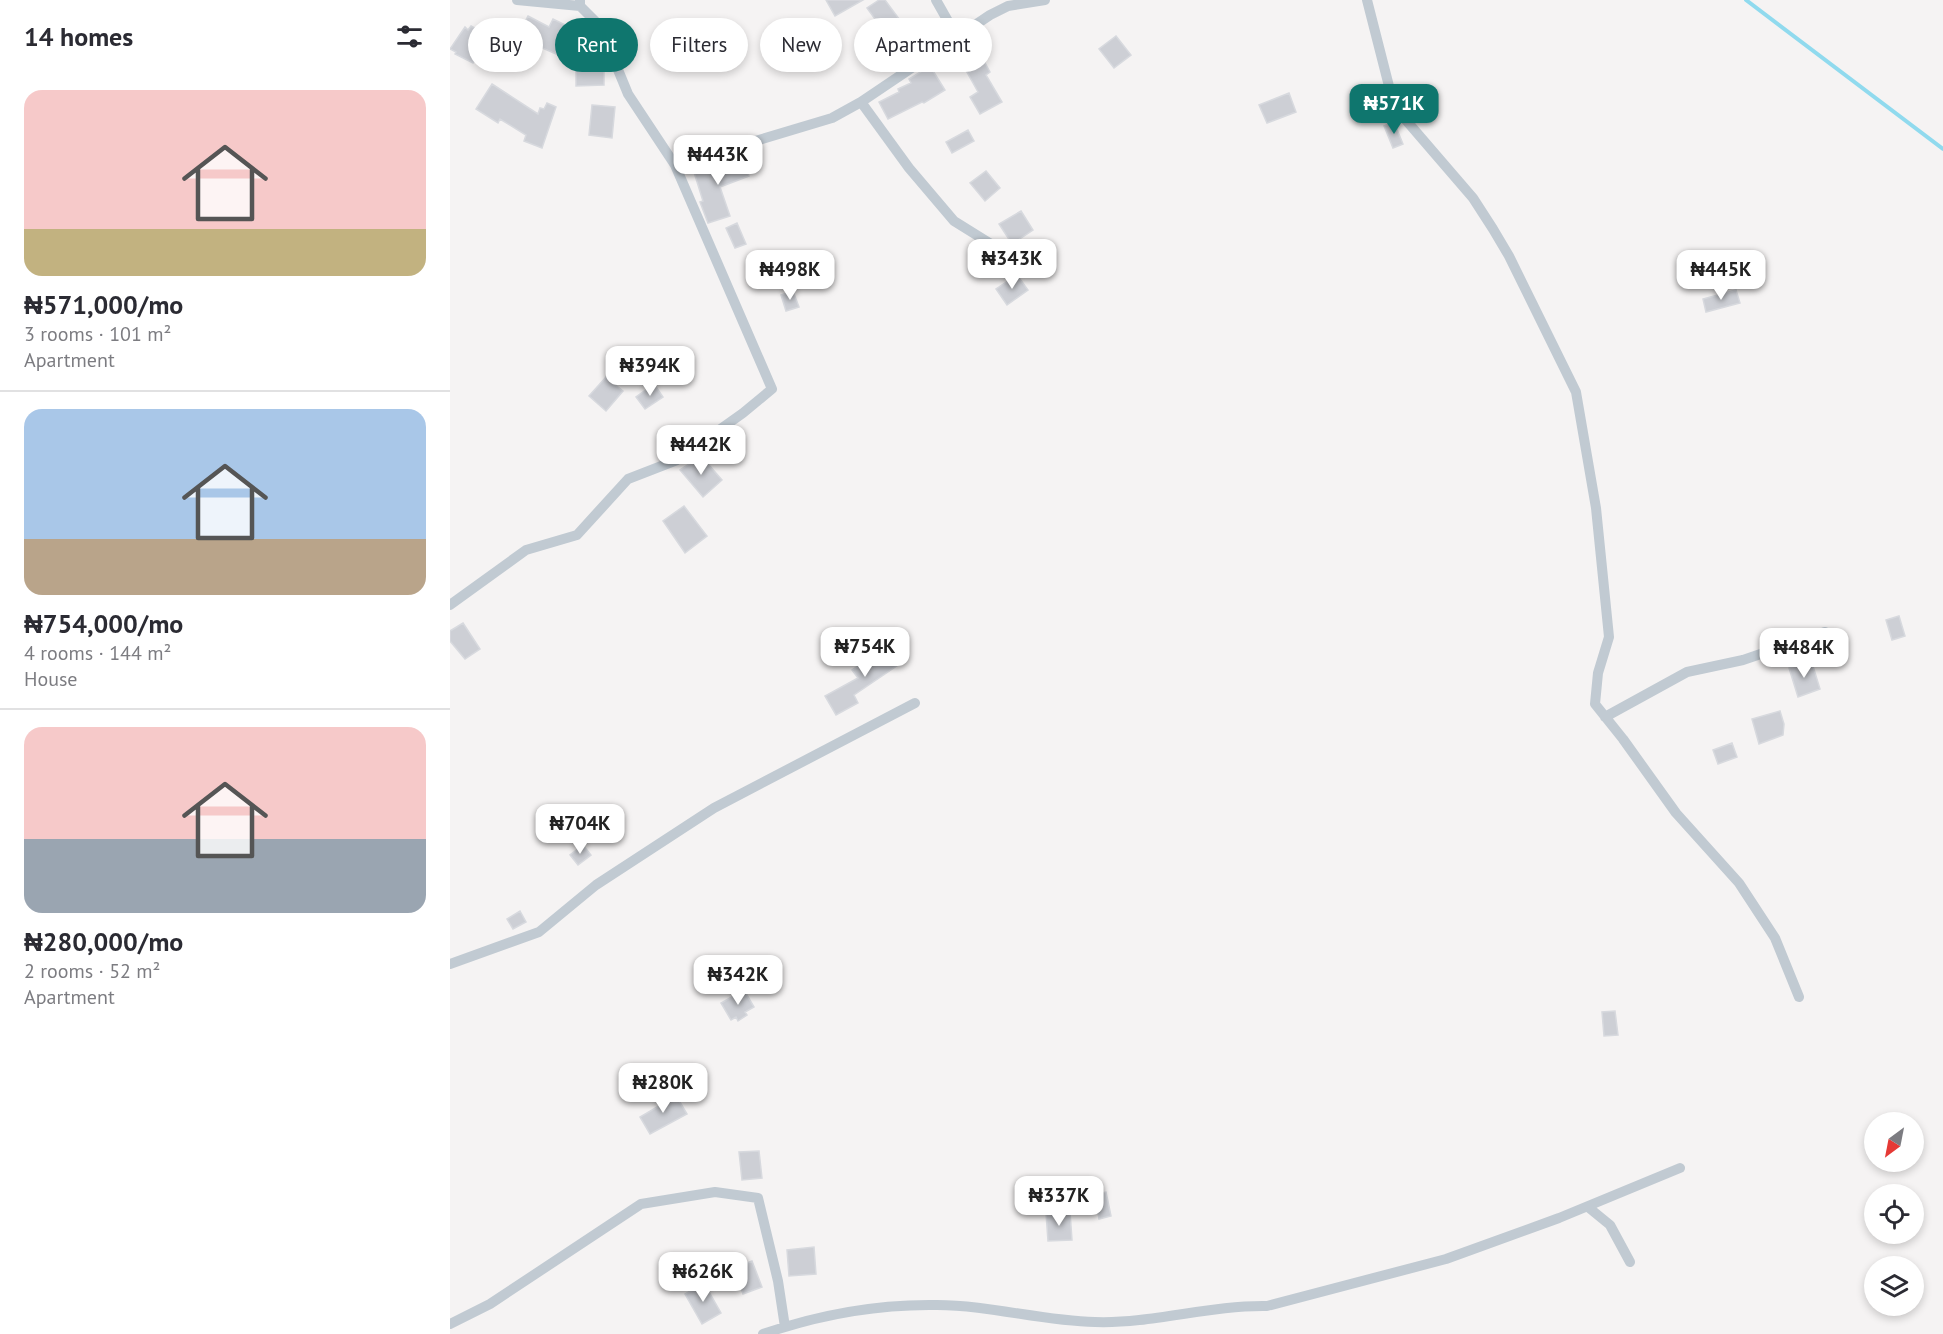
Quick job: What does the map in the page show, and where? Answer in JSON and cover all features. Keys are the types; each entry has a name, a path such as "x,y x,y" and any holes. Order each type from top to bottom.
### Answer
{"street":[{"path":"450,605 526,550 577,535 628,478 677,460 743,413 772,389 675,165 628,94 600,26 580,3 517,0"},
{"path":"936,0 946,18"},
{"path":"986,18 1008,6 1046,0"},
{"path":"1367,0 1391,94 1405,119 1473,198 1493,229 1509,256 1576,392 1596,508 1609,637 1598,673 1595,704 1676,813 1740,883 1775,938 1799,997"},
{"path":"675,165 832,118 861,102 905,72"},
{"path":"861,102 909,168 954,221 1006,254"},
{"path":"1605,717 1688,672 1743,660 1825,632"},
{"path":"450,964 539,932 596,885 714,808 915,703"},
{"path":"764,1334 784,1327 883,1307 938,1305 1097,1322 1166,1317 1242,1306 1267,1306 1446,1259 1588,1207 1680,1168"},
{"path":"450,1324 490,1304 641,1204 715,1192 758,1198 778,1281 784,1327"},
{"path":"1588,1207 1610,1225 1630,1262"}],"building":[{"path":"826,0 863,0 835,16"},
{"path":"879,0 885,0 898,18 874,18 867,8"},
{"path":"553,19 555,20 555,54 543,48 543,24 549,27"},
{"path":"465,27 468,30 468,60 450,49"},
{"path":"1116,36 1131,55 1114,68 1099,49"},
{"path":"576,72 604,72 604,85 576,86"},
{"path":"920,72 934,72 945,90 924,103 888,119 879,102 911,83 909,79"},
{"path":"967,72 990,72 986,75 1002,102 980,114 970,97 978,92"},
{"path":"492,84 538,114 540,108 544,109 547,103 556,107 542,148 524,141 526,135 500,119 498,123 476,109"},
{"path":"1289,93 1296,112 1267,123 1259,105"},
{"path":"592,105 615,107 612,138 589,135"},
{"path":"1394,122 1403,144 1393,148 1384,126"},
{"path":"968,130 974,141 952,153 946,142"},
{"path":"741,157 749,176 720,187 730,216 708,223 700,202 703,201 693,169 718,162 719,165"},
{"path":"986,171 1000,188 985,201 970,183"},
{"path":"1021,211 1033,230 1012,244 999,224"},
{"path":"737,223 746,244 735,248 726,228"},
{"path":"1017,275 1028,290 1007,305 996,289"},
{"path":"1736,290 1740,303 1706,312 1703,299"},
{"path":"793,291 799,307 786,311 781,295"},
{"path":"606,377 623,391 606,411 589,396"},
{"path":"654,384 663,397 645,409 636,397"},
{"path":"701,456 722,480 703,497 680,470"},
{"path":"684,506 707,536 685,553 663,521"},
{"path":"1899,616 1905,636 1892,640 1886,620"},
{"path":"463,623 480,649 465,659 450,641 450,631"},
{"path":"893,643 904,661 854,695 858,703 836,715 825,696 858,678 852,670"},
{"path":"1803,663 1803,666 1812,663 1820,689 1798,697 1789,668"},
{"path":"1780,711 1784,724 1783,735 1759,744 1752,719"},
{"path":"1732,743 1737,757 1718,764 1713,750"},
{"path":"583,845 591,855 578,865 570,855"},
{"path":"520,911 526,922 513,929 507,919"},
{"path":"744,990 754,1007 745,1012 747,1015 738,1021 736,1017 731,1020 721,1003"},
{"path":"1615,1011 1618,1035 1604,1036 1602,1012"},
{"path":"666,1093 670,1101 677,1097 687,1114 650,1134 640,1117 659,1106 655,1099"},
{"path":"759,1151 762,1178 742,1180 739,1152"},
{"path":"1106,1192 1111,1216 1099,1219 1097,1207 1087,1209 1085,1196"},
{"path":"1070,1212 1072,1240 1048,1241 1046,1213"},
{"path":"814,1247 816,1274 789,1276 787,1250"},
{"path":"752,1261 762,1287 743,1294 734,1268"},
{"path":"704,1283 721,1313 702,1324 685,1294"}],"waterway":[{"path":"1746,0 1943,149"}]}
